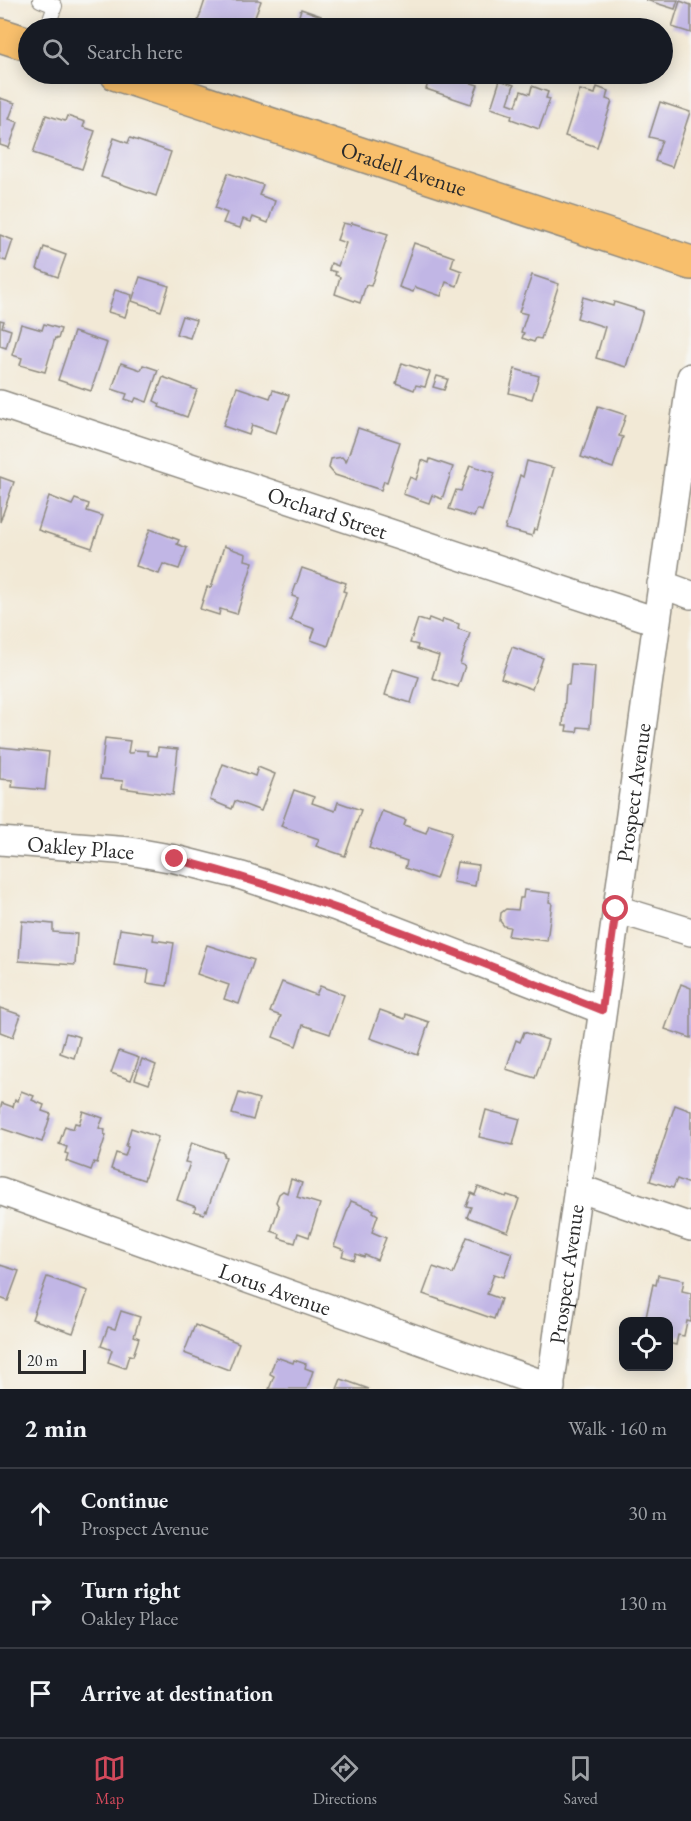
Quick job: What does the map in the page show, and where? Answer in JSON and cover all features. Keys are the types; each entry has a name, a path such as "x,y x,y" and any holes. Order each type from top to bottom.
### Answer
{"main road":[{"path":"0,35 18,41"},
{"name":"Oradell Avenue","path":"147,84 691,263"}],"street":[{"name":"Prospect Avenue","path":"550,1388 691,377"},
{"name":"Orchard Street","path":"0,404 656,621"},
{"path":"661,584 691,595"},
{"name":"Oakley Place","path":"0,841 130,851 175,859 242,876 336,907 602,1010"},
{"path":"616,909 691,932"},
{"path":"578,1188 691,1227"},
{"name":"Lotus Avenue","path":"0,1191 550,1388"}],"lane":[{"path":"40,0 55,6 51,18"}],"building":[{"path":"205,0 261,1 255,18 199,18"},
{"path":"646,0 678,0 675,9"},
{"path":"680,1 691,5 691,33 673,27"},
{"path":"301,9 321,16 320,18 298,18"},
{"path":"428,84 478,85 471,104 426,89"},
{"path":"499,84 514,85 508,103 516,106 521,91 530,94 532,86 548,92 546,98 550,99 539,129 511,119 512,115 491,108"},
{"path":"597,87 608,91 606,99 612,101 597,147 565,136 580,90 595,94"},
{"path":"0,98 15,103 9,119 18,122 9,148 0,145"},
{"path":"660,102 690,112 672,167 655,161 662,140 649,137"},
{"path":"46,115 65,121 67,116 85,122 83,127 95,131 82,169 33,153"},
{"path":"114,138 128,143 130,138 171,152 156,196 101,177"},
{"path":"228,173 263,185 259,195 275,201 268,223 253,217 251,222 243,219 240,228 223,223 227,213 215,208"},
{"path":"343,223 351,225 352,223 388,234 371,286 366,285 360,303 335,294 340,277 335,275 336,272 329,270 331,263 338,266 346,243 337,240"},
{"path":"0,235 13,240 6,261 0,259"},
{"path":"414,243 454,257 451,267 462,271 457,286 446,282 441,296 415,287 413,292 399,287"},
{"path":"44,247 66,255 58,277 37,269"},
{"path":"532,275 559,284 541,339 536,338 534,342 522,338 524,333 521,332 527,314 519,312"},
{"path":"140,277 169,286 161,311 132,301"},
{"path":"115,290 132,295 125,317 108,312"},
{"path":"583,297 613,306 614,302 643,311 626,367 596,358 605,327 577,318"},
{"path":"182,316 196,320 190,338 176,334"},
{"path":"0,320 4,321 2,327 11,330 6,348 0,346"},
{"path":"21,324 42,330 44,324 61,329 58,339 55,338 45,372 20,365 22,358 12,355"},
{"path":"74,332 107,343 91,391 58,380"},
{"path":"121,363 141,370 143,365 158,370 147,402 136,398 134,402 125,399 127,394 112,389"},
{"path":"402,363 430,372 425,387 416,385 414,390 396,383"},
{"path":"515,369 539,376 532,399 509,393"},
{"path":"437,376 448,379 444,390 433,387"},
{"path":"163,377 197,390 187,417 159,407 160,404 154,401"},
{"path":"237,387 270,398 273,390 289,395 276,433 252,425 249,435 223,426"},
{"path":"598,406 626,415 619,436 623,437 613,468 581,457"},
{"path":"358,428 400,442 387,482 384,481 381,490 335,475 329,468 331,459 342,457 346,462"},
{"path":"430,459 453,467 442,499 432,495 429,503 403,494 410,477 416,480 422,460 429,463"},
{"path":"527,461 554,468 537,530 534,529 532,536 505,529 520,475 523,477"},
{"path":"470,465 495,473 482,511 477,509 474,517 449,509 456,490 461,491"},
{"path":"0,477 14,482 0,522"},
{"path":"49,496 72,505 75,499 89,504 87,511 103,516 92,548 38,530"},
{"path":"150,529 179,540 177,544 187,548 179,569 163,564 159,574 136,566"},
{"path":"224,546 246,554 245,560 253,562 237,614 220,609 219,615 200,609 207,587 211,588"},
{"path":"302,568 346,583 343,591 346,592 328,646 311,640 315,629 290,620 298,598 292,596"},
{"path":"429,618 442,623 443,619 459,624 458,629 470,633 460,664 465,666 458,687 432,678 439,656 417,649 418,645 410,643 418,619 428,622"},
{"path":"512,647 543,658 532,689 501,678"},
{"path":"571,664 595,666 590,728 578,727 577,732 566,731 567,726 563,726 566,685 569,685"},
{"path":"393,669 419,677 411,703 385,695"},
{"path":"105,738 130,741 128,753 133,753 134,750 148,751 148,755 157,756 158,747 178,749 173,795 122,788 123,781 100,779"},
{"path":"0,747 49,752 45,790 12,787 13,780 0,779"},
{"path":"223,764 255,776 258,767 275,774 261,811 235,801 232,809 210,800"},
{"path":"294,790 314,797 312,803 335,811 338,802 361,810 345,856 316,846 319,839 281,826"},
{"path":"382,811 406,820 404,825 426,833 429,825 452,832 436,879 405,868 407,861 369,848"},
{"path":"457,862 478,865 475,886 453,882"},
{"path":"524,890 550,893 549,902 552,903 547,941 508,936 510,927 504,926 500,921 501,913 506,909 518,910"},
{"path":"22,921 53,924 53,932 77,934 75,965 19,961"},
{"path":"120,929 154,934 153,940 174,943 167,986 147,983 149,970 114,965"},
{"path":"207,945 254,960 239,1004 224,999 229,985 197,974"},
{"path":"282,982 316,995 320,986 344,995 330,1034 303,1025 296,1046 273,1037 281,1016 270,1012"},
{"path":"681,984 691,988 691,1038 665,1029"},
{"path":"0,1008 21,1015 13,1037 0,1032"},
{"path":"380,1010 405,1019 406,1014 429,1022 418,1055 370,1038"},
{"path":"524,1032 548,1040 535,1078 506,1069 516,1040 520,1042"},
{"path":"66,1033 80,1037 74,1058 60,1053"},
{"path":"119,1051 139,1058 131,1080 111,1073"},
{"path":"142,1059 156,1065 149,1084 135,1079"},
{"path":"21,1091 34,1096 32,1100 44,1105 42,1111 51,1114 42,1142 0,1128 2,1103 13,1107"},
{"path":"239,1093 259,1099 253,1120 232,1114"},
{"path":"675,1105 691,1111 691,1182 690,1184 677,1179 673,1188 650,1181"},
{"path":"486,1110 520,1119 513,1145 479,1137"},
{"path":"83,1111 103,1118 99,1128 105,1130 106,1135 97,1163 94,1162 91,1170 66,1161 67,1147 59,1144 65,1126 73,1129 75,1123 79,1124"},
{"path":"131,1128 158,1137 144,1180 111,1169 116,1153 125,1156"},
{"path":"192,1142 224,1153 223,1156 226,1157 204,1214 194,1211 196,1207 177,1200 190,1163 185,1162"},
{"path":"291,1179 302,1183 297,1197 320,1204 309,1237 298,1233 295,1243 279,1238 280,1234 271,1231 279,1207 276,1202 279,1194 283,1191 287,1193"},
{"path":"478,1187 519,1199 508,1232 467,1217 471,1207 466,1206 471,1193 475,1195"},
{"path":"351,1201 374,1210 373,1212 378,1215 372,1232 386,1238 377,1260 356,1254 354,1260 342,1256 344,1250 334,1246"},
{"path":"467,1237 512,1253 504,1277 494,1274 487,1294 501,1299 494,1319 423,1294 433,1267 453,1274"},
{"path":"0,1265 19,1271 8,1301 0,1298"},
{"path":"658,1275 684,1280 682,1291 691,1293 691,1322 687,1321 684,1336 678,1335 676,1345 673,1344 673,1317 646,1317 653,1284 656,1285"},
{"path":"47,1277 88,1291 73,1333 32,1319"},
{"path":"121,1311 140,1317 134,1336 139,1338 133,1356 129,1355 125,1368 108,1362 112,1350 101,1346 108,1327 115,1329"},
{"path":"195,1325 239,1343 229,1370 184,1353"},
{"path":"276,1357 293,1363 294,1360 306,1364 305,1368 313,1371 307,1389 269,1389 274,1376 270,1374"},
{"path":"341,1379 369,1389 337,1389"}],"route":[{"path":"175,859 242,876 336,907 602,1010 616,909"}]}
